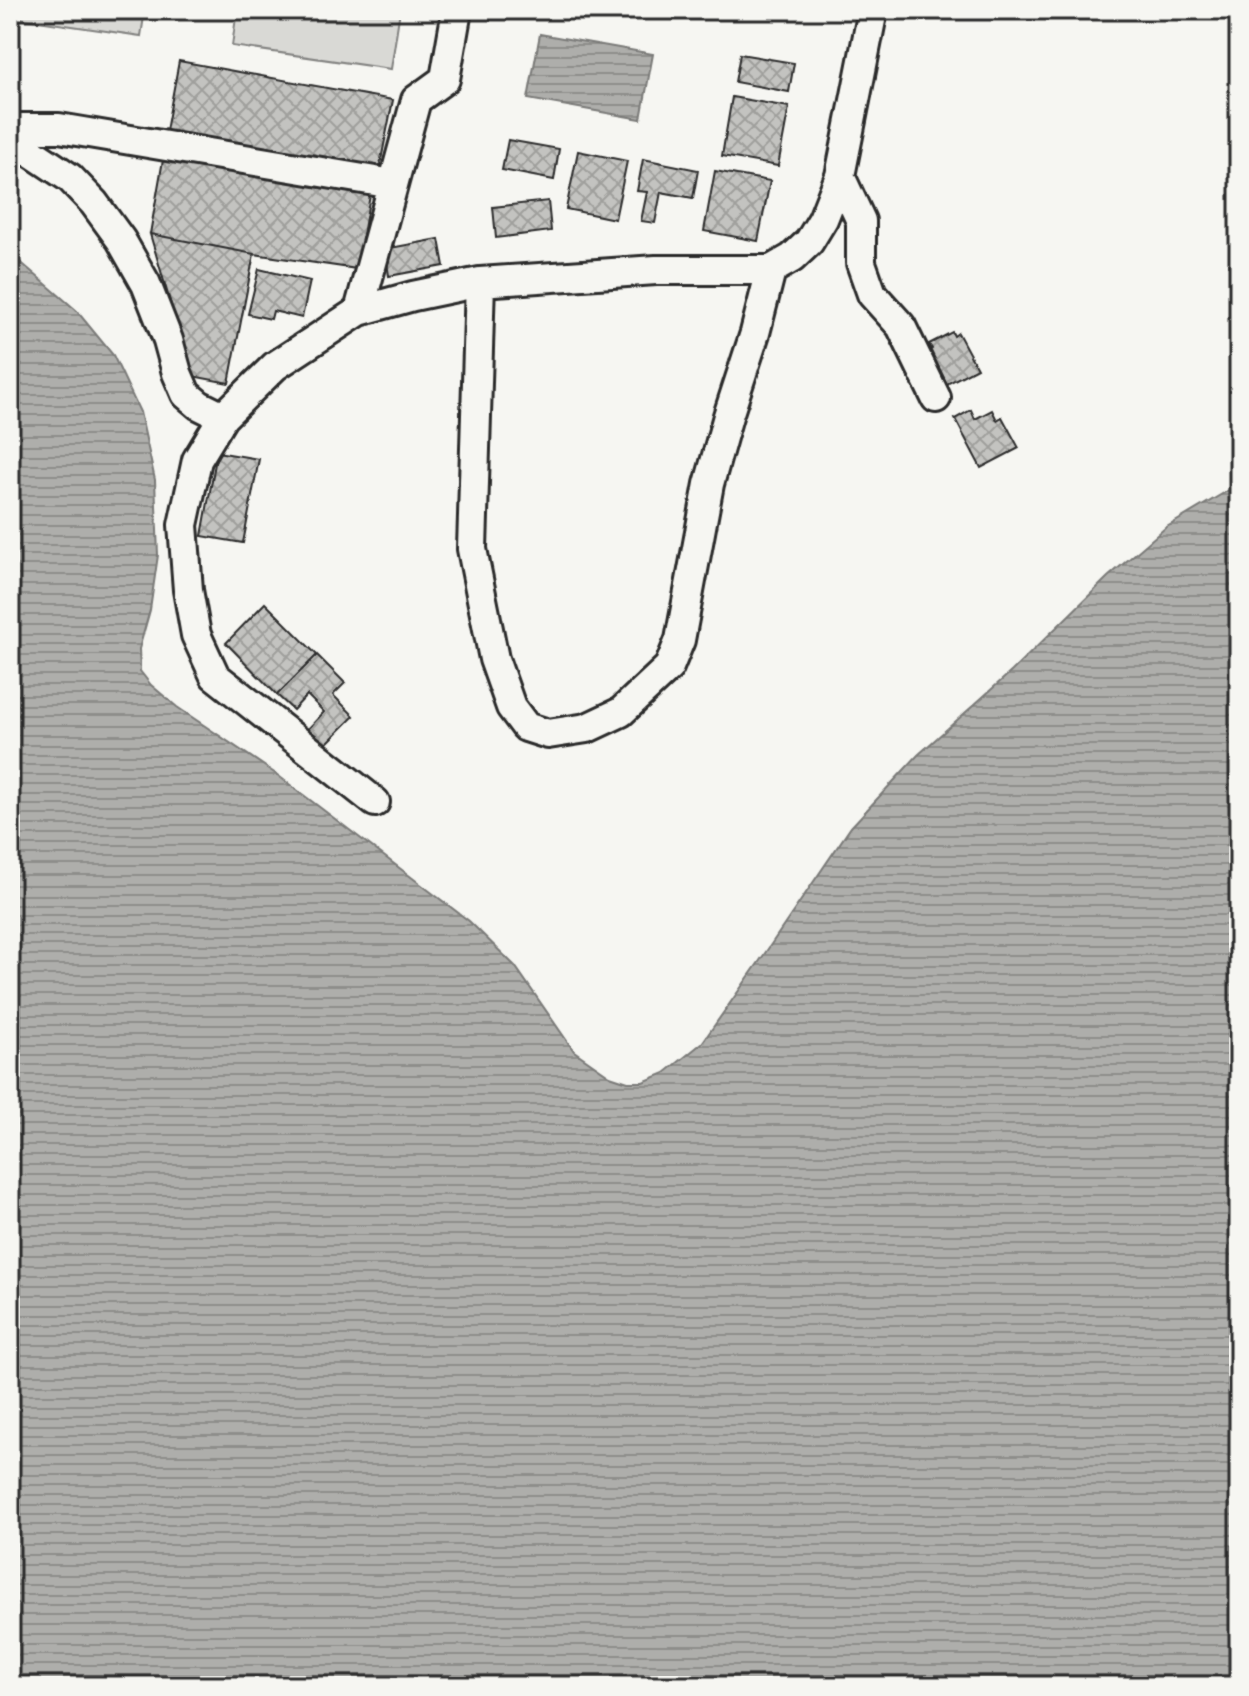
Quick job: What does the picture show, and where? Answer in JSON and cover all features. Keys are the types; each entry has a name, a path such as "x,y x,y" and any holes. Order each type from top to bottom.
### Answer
{"street":[{"path":"359,311 416,100 445,79 457,10"},
{"path":"375,802 215,676 196,635 188,590 183,525 197,460 223,417 275,366 359,311 480,282 656,270 771,270 792,258 809,242 823,219 840,176 873,10"},
{"path":"10,128 59,128 393,184"},
{"path":"10,138 70,178 94,203 121,240 146,284 186,394 199,405 223,417"},
{"path":"840,176 861,221 861,263 872,294 901,326 936,398"},
{"path":"480,282 472,549 494,659 511,707 526,727 548,734 587,728 621,712 669,667 680,640 709,484 771,270"}],"shaded area":[{"path":"10,10 145,10 141,36 10,17"},
{"path":"237,10 400,10 391,69 232,46"},
{"path":"540,34 653,54 641,119 528,99"},
{"path":"10,253 76,310 113,355 140,412 155,480 158,555 150,610 139,649 140,671 177,707 276,774 469,921 515,966 574,1051 610,1076 628,1082 643,1082 665,1073 702,1043 851,827 918,755 1012,671 1108,577 1165,528 1239,484 1239,1686 10,1686"}],"building":[{"path":"740,54 794,63 789,92 735,82"},
{"path":"179,61 393,100 379,170 166,131"},
{"path":"732,97 789,107 778,166 722,156"},
{"path":"508,140 559,149 554,180 502,170"},
{"path":"578,151 627,161 615,219 566,209"},
{"path":"643,159 698,170 693,198 661,192 655,223 641,221 647,192 637,191"},
{"path":"163,160 370,195 357,269 150,234"},
{"path":"715,171 770,181 758,241 704,231"},
{"path":"548,201 551,231 496,238 493,207"},
{"path":"150,234 254,254 229,383 192,376"},
{"path":"439,239 444,266 389,276 385,249"},
{"path":"259,269 310,281 302,318 273,311 271,319 248,314"},
{"path":"952,332 954,336 958,333 977,368 945,385 927,352 932,349 929,344"},
{"path":"971,410 975,419 992,410 997,420 1002,417 1019,448 981,468 955,419"},
{"path":"217,452 259,459 243,543 202,536"},
{"path":"265,603 317,655 277,695 226,643"},
{"path":"317,655 345,683 333,695 354,716 325,745 308,729 324,712 307,695 293,710 277,695"}]}
